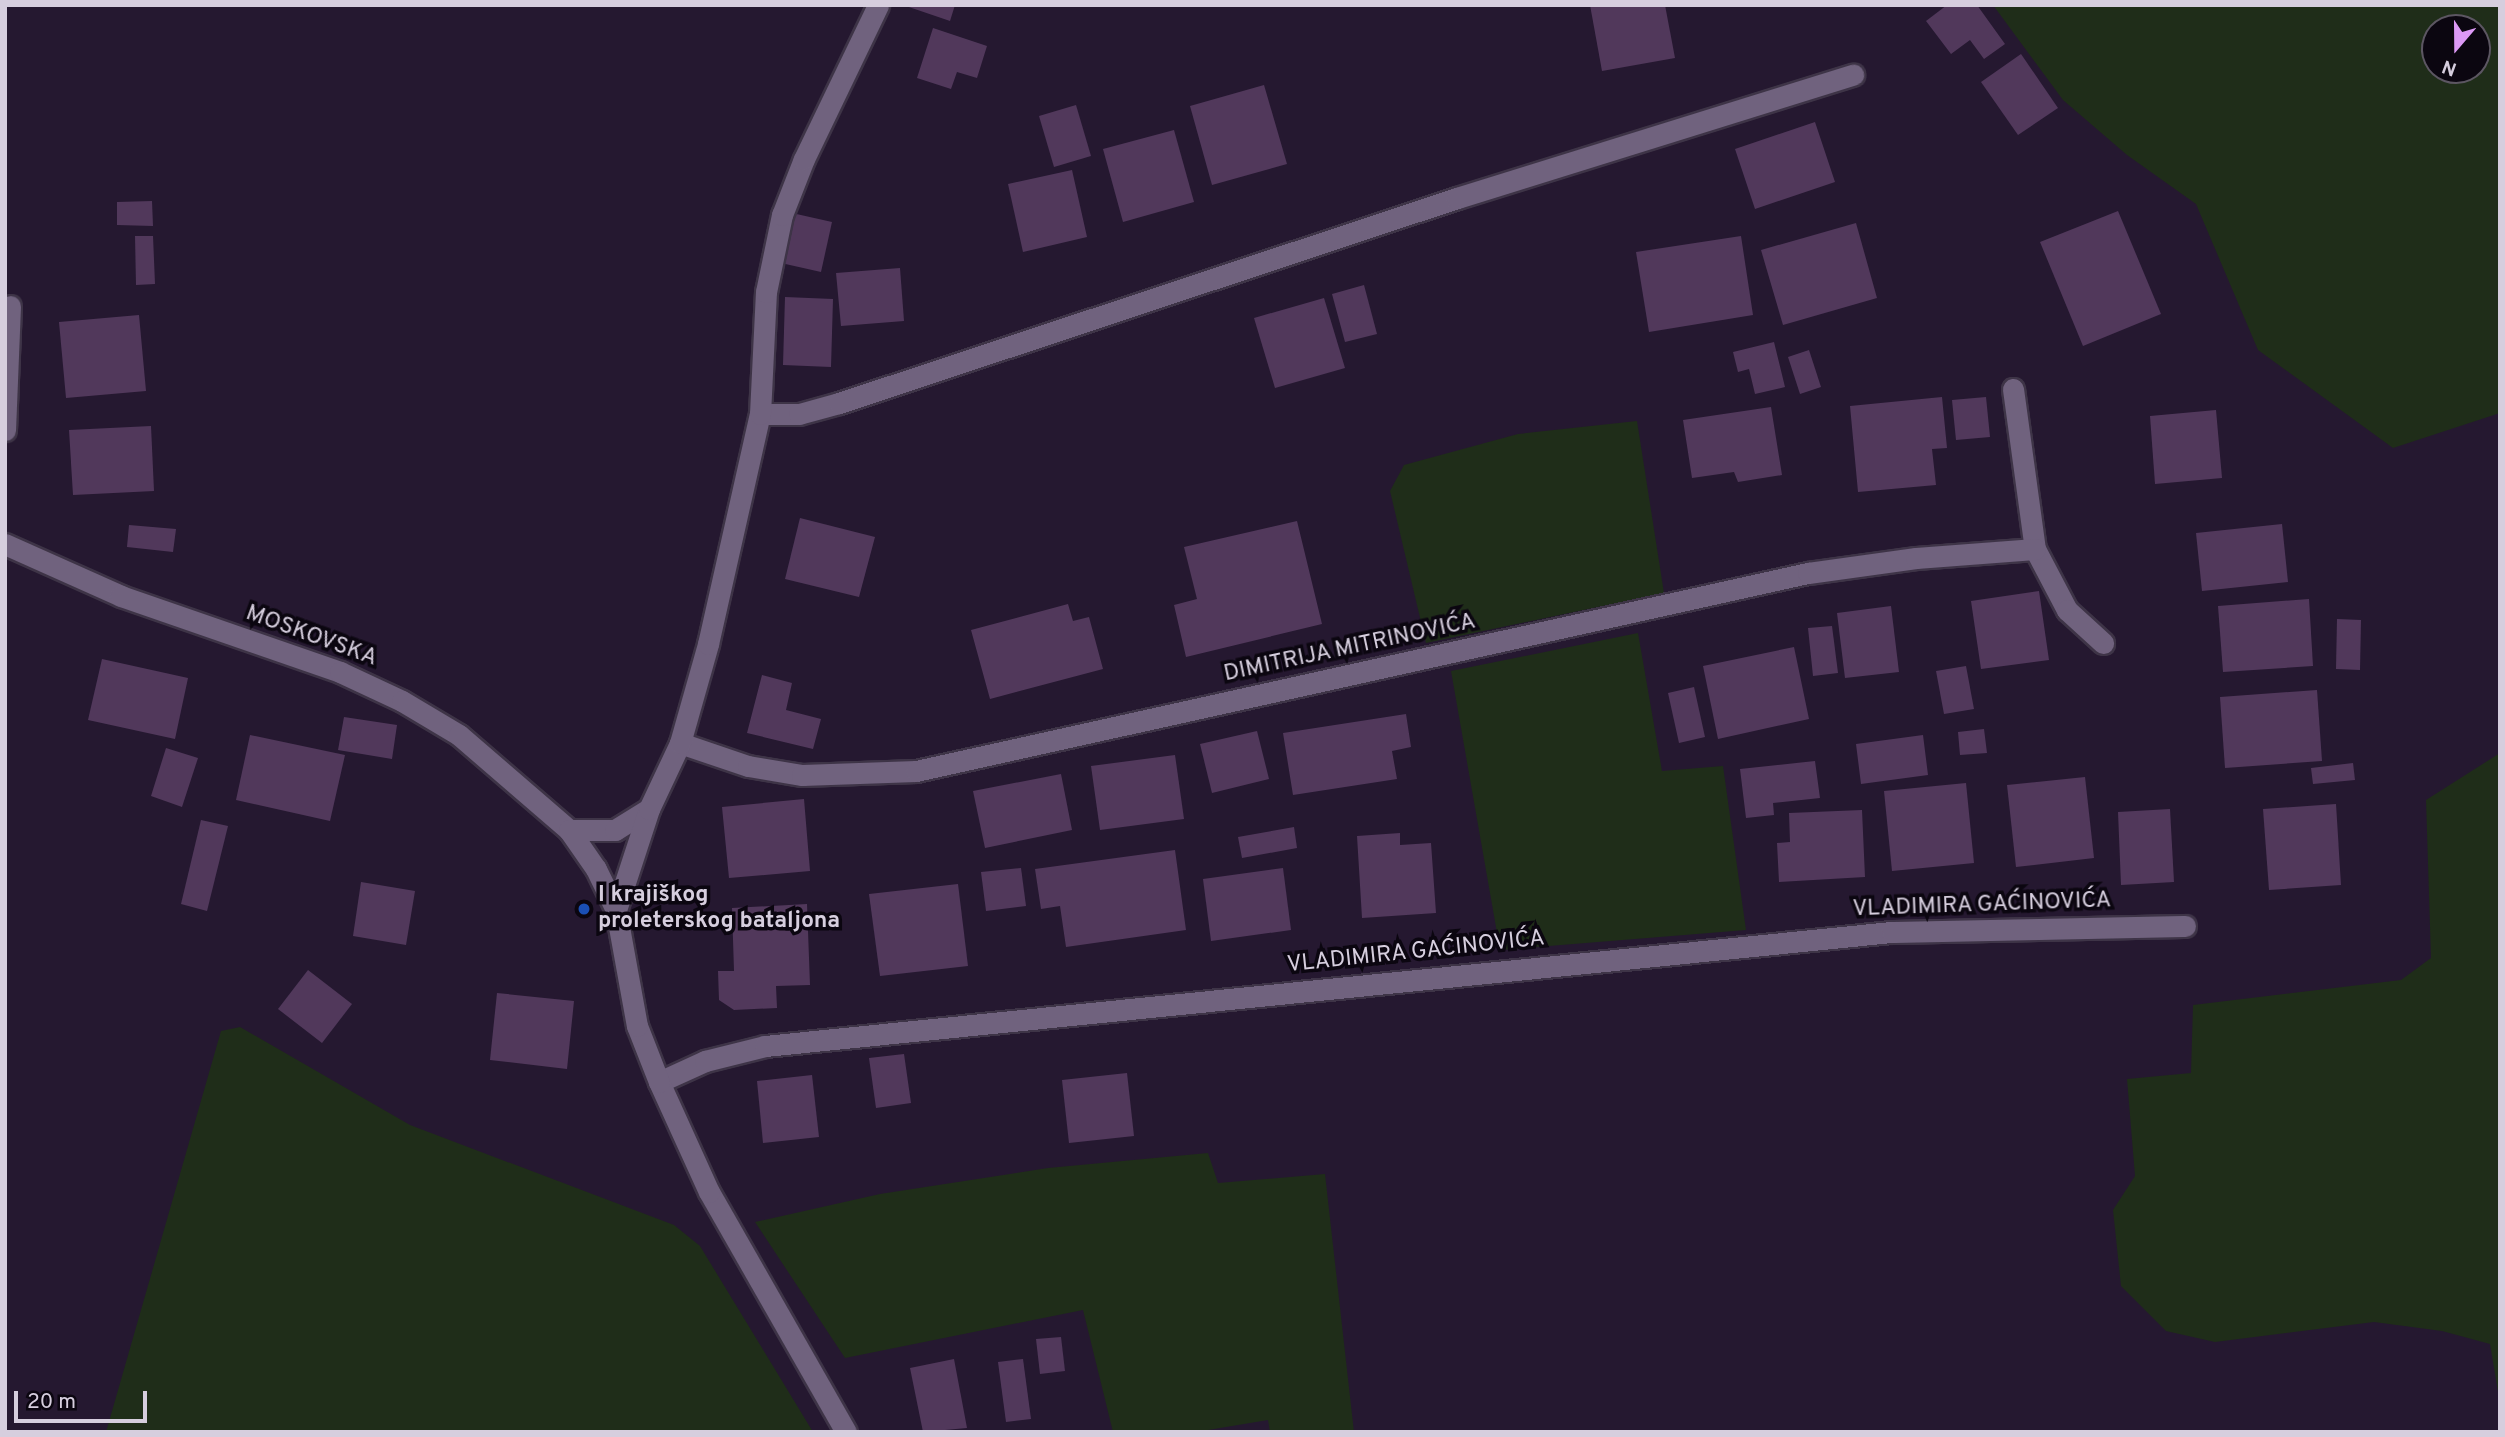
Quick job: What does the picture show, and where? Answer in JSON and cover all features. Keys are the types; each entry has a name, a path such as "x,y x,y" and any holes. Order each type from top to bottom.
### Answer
{"street":[{"path":"846,1432 709,1192 659,1082 637,1026 616,909 649,809 680,743 708,645 760,414 766,292 782,215 804,159 878,5"},
{"path":"760,414 799,414 839,403 1457,198 1853,75"},
{"path":"5,430 10,306"},
{"path":"2013,389 2035,549 2067,610 2103,643"},
{"name":"MOSKOVSKA","path":"5,544 121,596 340,672 402,701 459,735 569,830 596,869 616,909"},
{"name":"DIMITRIJA MITRINOVIĆA","path":"680,743 748,766 802,775 916,771 1808,573 1916,558 2035,549"},
{"path":"569,830 615,830 649,809"},
{"name":"VLADIMIRA GAĆINOVIĆA","path":"659,1082 705,1061 793,1043 1892,932 2185,926"}],"green space":[{"path":"1993,5 2500,5 2500,413 2393,448 2258,350 2196,204 2127,155 2063,100"},
{"path":"1637,421 1664,593 1426,643 1390,491 1404,465 1518,434"},
{"path":"1638,633 1662,771 1723,766 1746,930 1500,950 1451,671"},
{"path":"2500,753 2500,1404 2490,1344 2442,1331 2374,1322 2215,1342 2166,1331 2121,1286 2113,1210 2135,1176 2127,1079 2191,1073 2193,1005 2401,980 2431,958 2426,800"},
{"path":"240,1027 410,1125 674,1225 700,1246 813,1432 106,1432 221,1031"},
{"path":"1208,1153 1218,1183 1325,1174 1354,1432 1270,1432 1268,1420 1196,1432 1113,1432 1083,1310 845,1358 755,1222 880,1194 1048,1168"}],"building":[{"path":"903,5 955,5 950,21"},
{"path":"1590,5 1665,5 1675,58 1602,71"},
{"path":"1947,5 1977,5 2005,44 1984,59 1970,40 1951,54 1926,21"},
{"path":"933,28 987,46 977,78 957,72 951,89 917,78"},
{"path":"2021,54 2058,108 2018,135 1981,82"},
{"path":"1264,85 1287,164 1212,185 1190,106"},
{"path":"1076,105 1091,156 1054,167 1039,116"},
{"path":"1815,122 1835,182 1755,209 1735,149"},
{"path":"1174,130 1194,202 1123,222 1103,149"},
{"path":"1072,170 1087,237 1023,252 1008,184"},
{"path":"152,201 153,226 117,225 117,202"},
{"path":"2118,211 2161,314 2083,346 2040,242"},
{"path":"792,213 832,222 821,272 781,263"},
{"path":"1856,223 1877,298 1783,325 1761,250"},
{"path":"135,236 153,236 155,284 136,285"},
{"path":"1741,236 1753,315 1649,332 1636,252"},
{"path":"900,268 904,321 841,326 836,273"},
{"path":"1364,285 1377,334 1345,342 1332,294"},
{"path":"785,297 833,299 831,367 783,365"},
{"path":"1324,298 1345,368 1275,388 1254,318"},
{"path":"139,315 146,391 66,398 59,322"},
{"path":"1774,342 1785,387 1755,394 1749,369 1738,372 1733,352"},
{"path":"1809,350 1821,387 1800,394 1788,357"},
{"path":"1942,397 1947,448 1932,449 1936,485 1858,492 1850,406"},
{"path":"1986,397 1990,437 1956,440 1952,400"},
{"path":"1771,407 1782,475 1738,482 1734,472 1692,478 1683,420"},
{"path":"2216,410 2222,478 2155,484 2150,416"},
{"path":"151,426 154,491 73,495 69,430"},
{"path":"800,518 875,537 859,597 785,579"},
{"path":"1297,521 1322,624 1186,657 1174,605 1197,599 1184,547"},
{"path":"2282,524 2288,582 2202,591 2196,533"},
{"path":"129,525 176,529 173,552 127,547"},
{"path":"2039,591 2049,660 1981,669 1971,601"},
{"path":"2309,599 2313,666 2223,672 2218,606"},
{"path":"1068,604 1073,621 1089,617 1103,669 990,699 971,630"},
{"path":"1891,606 1899,672 1845,678 1837,613"},
{"path":"2337,619 2361,620 2360,670 2336,669"},
{"path":"1832,626 1838,673 1813,676 1808,628"},
{"path":"1794,647 1809,719 1718,739 1703,666"},
{"path":"102,659 188,678 175,739 88,720"},
{"path":"1966,666 1974,709 1944,714 1936,671"},
{"path":"762,675 792,683 786,710 821,719 813,749 747,733"},
{"path":"1694,687 1705,737 1679,743 1668,693"},
{"path":"2317,690 2322,761 2225,768 2220,697"},
{"path":"1406,714 1411,747 1392,751 1397,779 1293,795 1283,733"},
{"path":"344,717 397,725 392,759 338,750"},
{"path":"1984,729 1987,753 1960,755 1958,732"},
{"path":"1257,731 1269,779 1212,793 1200,744"},
{"path":"250,735 345,755 330,821 236,800"},
{"path":"1923,735 1928,775 1861,784 1856,744"},
{"path":"166,748 198,758 182,807 151,796"},
{"path":"1175,755 1184,819 1100,830 1091,766"},
{"path":"1815,761 1820,798 1773,803 1774,815 1746,818 1740,769"},
{"path":"2353,763 2355,780 2313,784 2311,768"},
{"path":"1061,774 1072,830 985,848 973,791"},
{"path":"2085,777 2094,858 2016,867 2007,785"},
{"path":"1966,783 1974,863 1892,871 1884,791"},
{"path":"804,799 810,871 729,878 722,807"},
{"path":"2336,804 2341,885 2269,890 2263,809"},
{"path":"2170,809 2174,882 2121,885 2118,812"},
{"path":"1862,810 1865,877 1779,882 1777,843 1790,842 1789,813"},
{"path":"201,820 228,826 207,911 181,904"},
{"path":"1294,827 1297,848 1242,858 1238,837"},
{"path":"1400,833 1400,845 1431,843 1436,913 1362,918 1357,836"},
{"path":"1175,850 1186,930 1066,947 1060,906 1041,909 1035,869"},
{"path":"1021,868 1026,906 986,911 981,872"},
{"path":"1283,868 1291,930 1211,941 1203,879"},
{"path":"361,882 415,891 406,945 353,936"},
{"path":"958,884 968,966 880,976 869,894"},
{"path":"807,904 810,985 776,986 777,1008 734,1010 719,1000 718,971 734,971 732,908"},
{"path":"308,970 352,1004 322,1043 278,1009"},
{"path":"497,993 574,1001 567,1069 490,1060"},
{"path":"904,1054 911,1103 876,1108 869,1058"},
{"path":"1127,1073 1134,1136 1069,1143 1062,1080"},
{"path":"812,1075 819,1137 763,1143 757,1081"},
{"path":"1061,1337 1065,1371 1040,1374 1036,1339"},
{"path":"954,1359 967,1428 923,1432 910,1368"},
{"path":"1023,1359 1031,1419 1006,1422 998,1362"}],"place":[{"name":"I krajiškog proleterskog bataljona","path":"584,909"}]}
